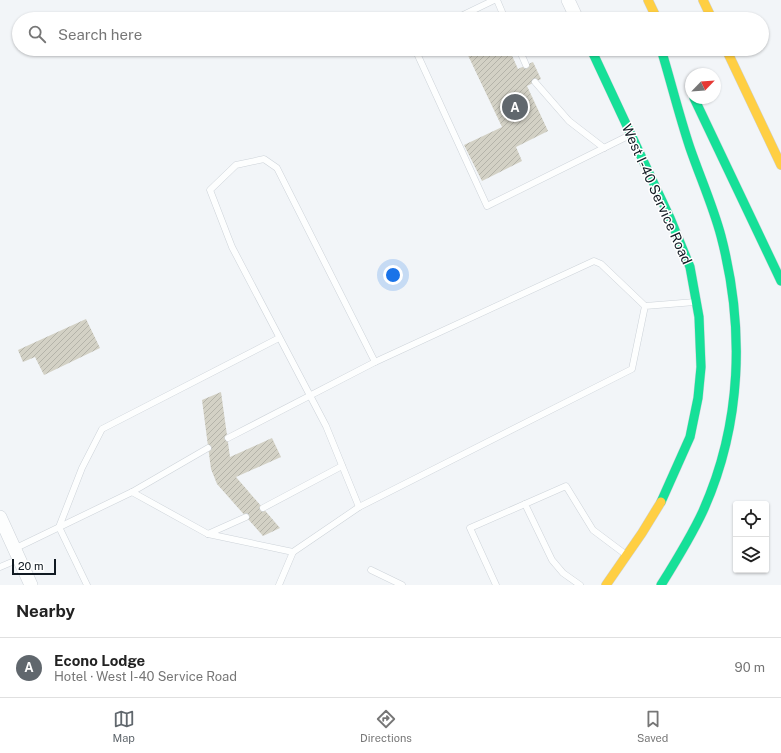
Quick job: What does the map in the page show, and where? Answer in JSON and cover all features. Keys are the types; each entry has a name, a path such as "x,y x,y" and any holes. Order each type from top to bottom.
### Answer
{"main road":[{"path":"648,0 651,12"},
{"path":"648,0 654,12"},
{"path":"703,0 709,12"},
{"name":"West I-40 Service Road","path":"594,56 683,246 690,267 699,317 701,367 698,398 690,437 665,496 642,533 606,585"},
{"path":"661,585 677,562 693,533 718,476 730,428 734,401 738,334 735,304 728,265 712,204 687,139 663,56"},
{"path":"729,56 781,165"},
{"path":"739,77 768,118"},
{"path":"697,104 781,281"}],"street":[{"path":"568,0 574,12"},
{"path":"0,517 31,585"}],"lane":[{"path":"470,12 495,0 501,12"},
{"path":"418,56 487,206 632,135"},
{"path":"522,56 526,65"},
{"path":"535,82 569,121 604,148"},
{"path":"359,507 326,426 232,247 210,190 236,165 264,159 278,168 375,362"},
{"path":"228,438 375,362 594,261 601,264 645,306 696,302"},
{"path":"279,585 293,552 359,507 632,369 645,306"},
{"path":"87,585 59,527 82,468 102,429 279,338"},
{"path":"0,567 17,554 59,527 132,492 208,448"},
{"path":"263,508 342,466"},
{"path":"496,585 470,528 566,486 593,530 626,555"},
{"path":"132,492 208,534 293,552"},
{"path":"525,504 552,560 563,573 580,585"},
{"path":"208,534 246,517"},
{"path":"371,570 402,585"}],"building":[{"path":"468,56 512,56 518,69 533,62 541,79 527,86 548,131 516,147 522,161 482,181 464,145 502,127"},
{"path":"86,319 100,348 44,375 35,357 23,362 18,350"},
{"path":"221,392 230,457 272,438 281,457 236,477 280,528 263,536 217,484 211,469 202,400"}],"traffic: fast":[{"path":"594,56 670,218 690,267 699,317 701,367 698,398 690,437 661,502"},
{"path":"661,585 698,521 716,478 726,444 736,375 734,306 729,271 721,236 686,136 663,56"},
{"path":"697,104 781,281"}],"traffic: slow":[{"path":"648,0 654,12"},
{"path":"703,0 709,12"},
{"path":"729,56 781,165"},
{"path":"606,585 642,533 661,502"}],"place":[{"name":"Econo Lodge","path":"515,107"}]}
